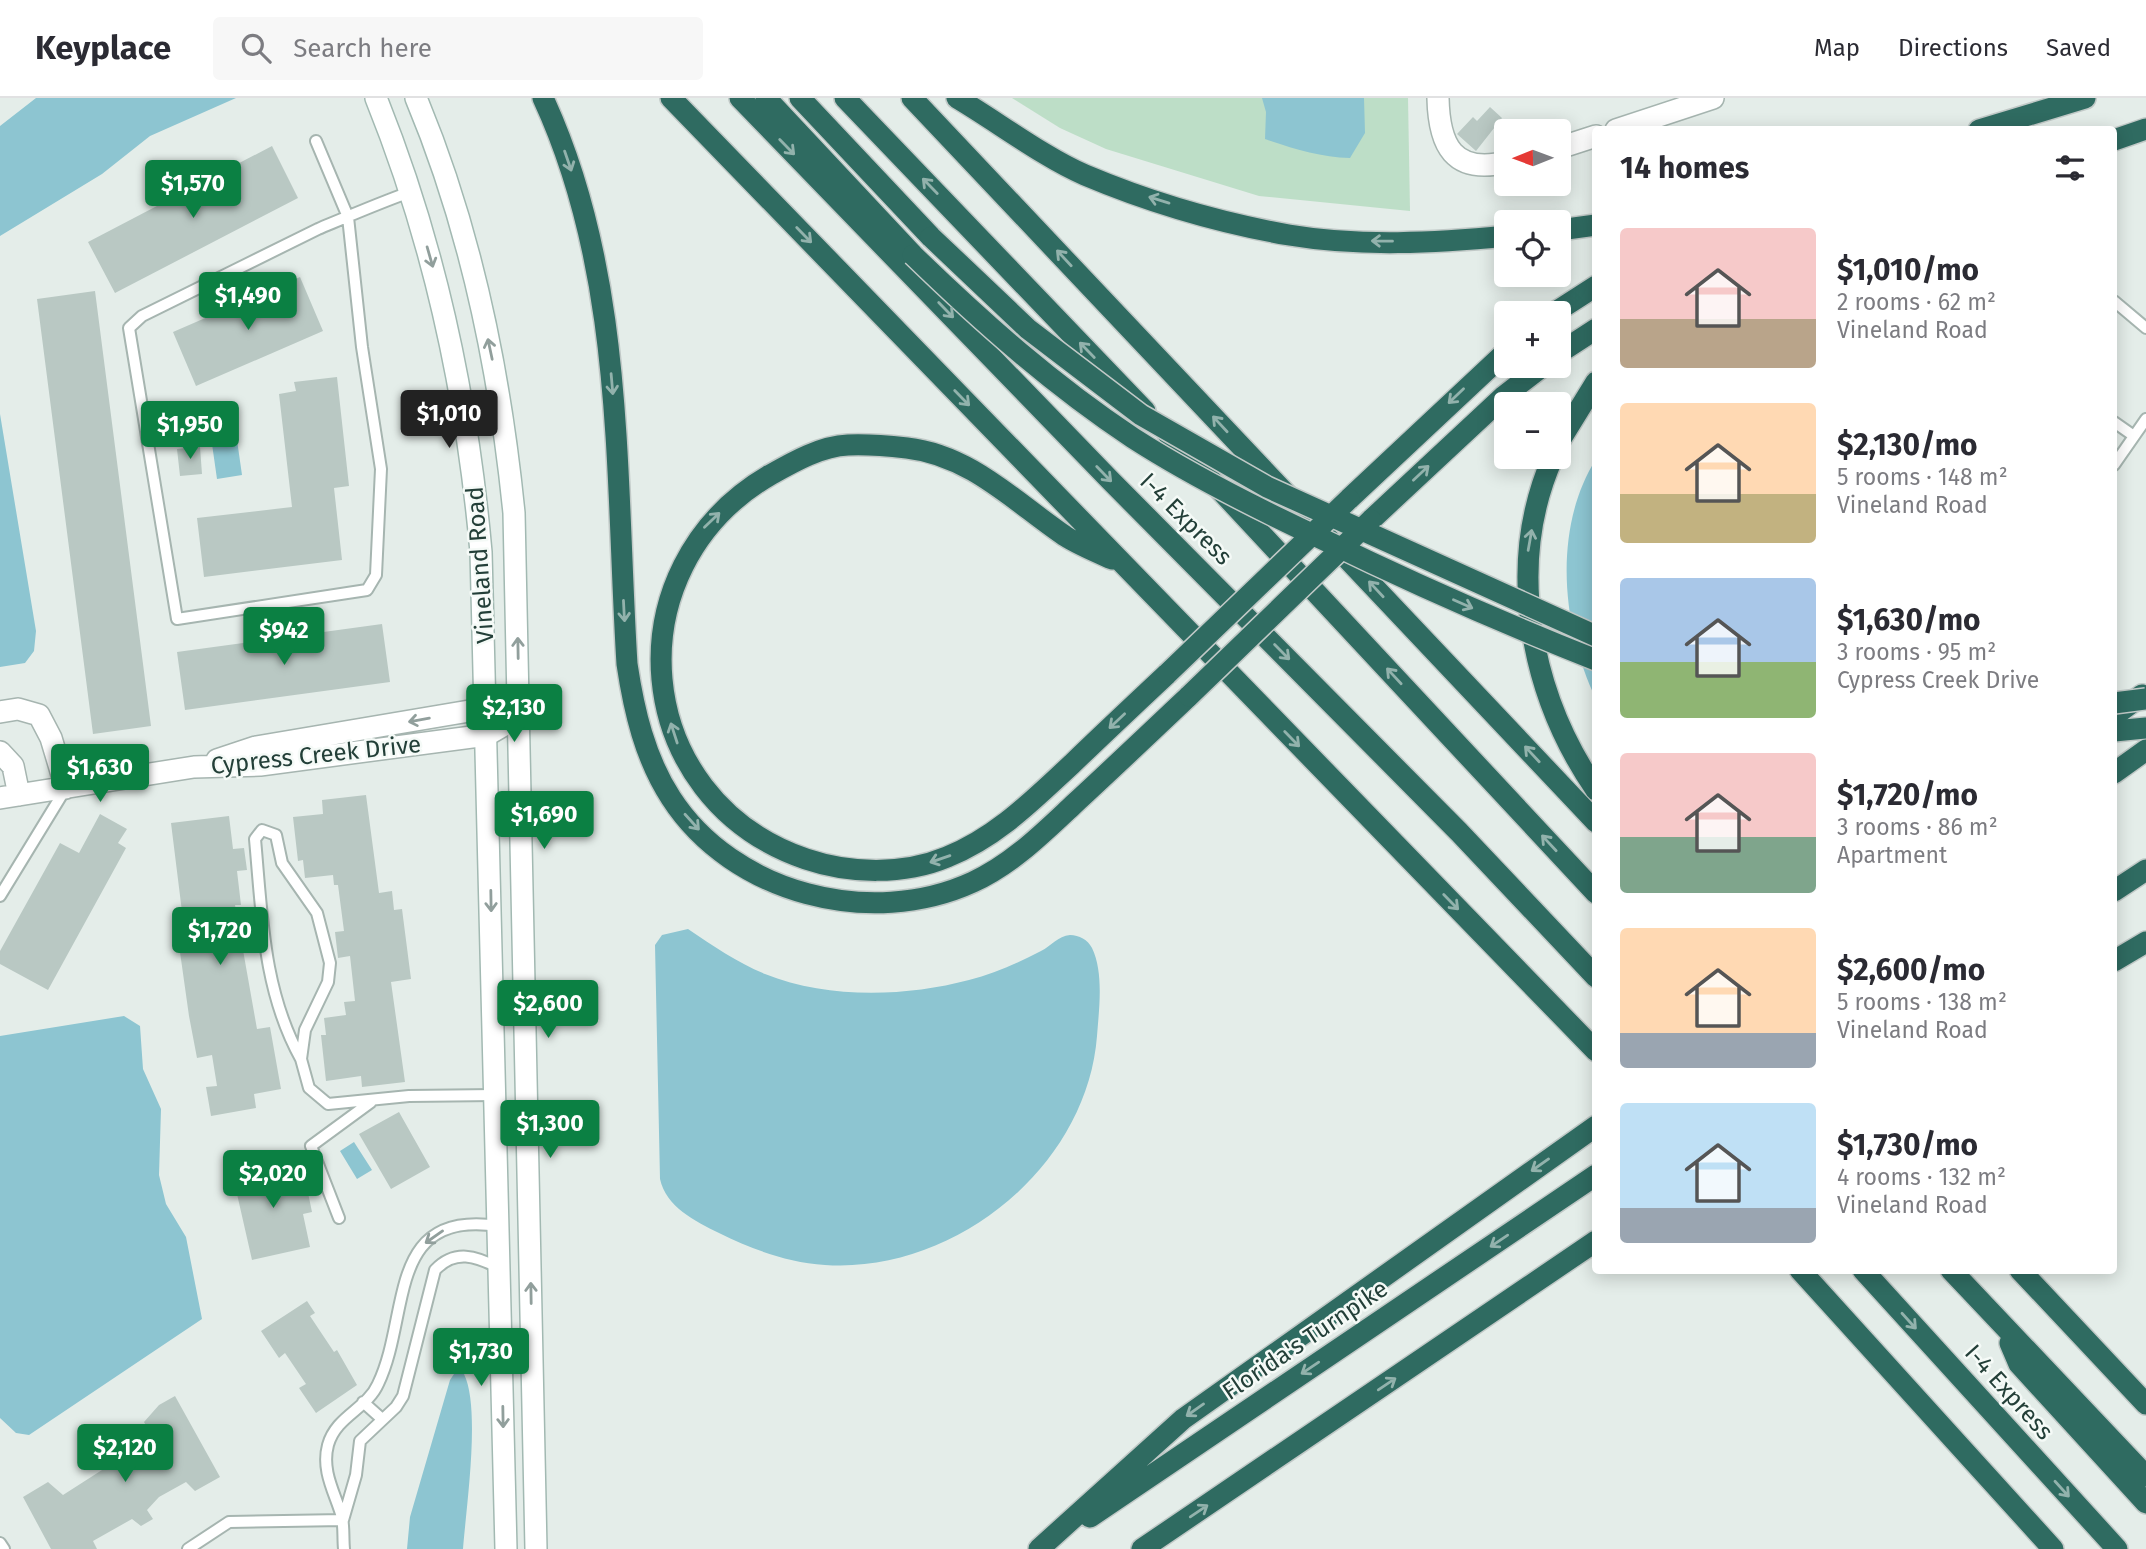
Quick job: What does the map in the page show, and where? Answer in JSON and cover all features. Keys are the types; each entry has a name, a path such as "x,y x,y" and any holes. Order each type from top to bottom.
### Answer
{"highway":[{"path":"543,98 559,132 593,243 606,316 627,664 633,704 648,753 671,799 710,842 753,872 811,895 847,902 910,900 943,893 973,882 1024,851 1371,520 1504,396 1527,378"},
{"path":"671,98 1592,1047"},
{"name":"I-4 Express","path":"740,98 1102,471 1459,832 1592,972"},
{"path":"766,98 913,255 1011,346 1134,438 1267,513 1376,565 1592,658"},
{"path":"800,98 931,237 1028,329 1151,422 1267,487 1592,634"},
{"name":"I-4 Express","path":"845,98 1221,489 1592,889"},
{"path":"912,98 1592,818"},
{"path":"957,98 1083,174 1211,216 1290,235 1374,241 1450,241 1494,237"},
{"path":"2003,126 2085,98"},
{"path":"2117,139 2146,129"},
{"path":"1571,228 1592,226"},
{"path":"1571,302 1592,289"},
{"path":"1571,345 1592,332"},
{"path":"1126,566 1068,538 967,465 910,448 846,444 797,459 745,489 702,531 674,580 663,630 662,686 675,739 700,784 740,824 786,853 842,869 913,868 973,846 1006,824 1494,363"},
{"path":"1571,423 1592,388"},
{"path":"1548,469 1539,489 1528,551 1529,616 1543,681 1578,763 1592,784"},
{"path":"2117,714 2146,692"},
{"path":"2117,703 2146,699"},
{"path":"2117,732 2146,728"},
{"path":"2117,771 2146,750"},
{"path":"2117,889 2146,870"},
{"path":"2117,959 2146,942"},
{"path":"1041,1549 1183,1419 1592,1129"},
{"name":"Florida's Turnpike","path":"1041,1549 1592,1178"},
{"path":"1142,1549 1592,1244"},
{"path":"1545,1278 1592,1256"},
{"path":"1804,1274 2053,1549"},
{"name":"I-4 Express","path":"1867,1274 2117,1549"},
{"name":"I-4 Express","path":"1955,1274 2146,1476"},
{"path":"2024,1274 2146,1404"},
{"path":"2002,1325 2020,1364 2146,1503"}],"street":[{"name":"Vineland Road","path":"376,98 411,192 447,324 465,411 481,552 506,1549"},
{"name":"Vineland Road","path":"416,98 445,179 484,321 508,452 514,513 536,1549"},
{"path":"1438,98 1438,127 1447,147 1460,159 1476,165 1494,163"},
{"path":"1628,126 1713,98"},
{"path":"1572,144 1592,137"},
{"path":"411,192 445,179"},
{"name":"Cypress Creek Drive","path":"194,767 256,747 487,708 520,716"},
{"path":"0,712 18,709 39,715 51,738 66,788"},
{"name":"Cypress Creek Drive","path":"10,797 194,767 260,765 487,735 520,716"},
{"path":"0,752 13,766 10,797"},
{"path":"495,1095 528,1095"},
{"path":"498,1226 530,1226"}],"lane":[{"path":"316,141 348,217 362,347 381,469 376,575 367,590 177,619 129,328 153,310 348,217 411,192"},
{"path":"2117,304 2146,328"},
{"path":"2117,461 2146,419"},
{"path":"2117,424 2134,436"},
{"path":"0,896 66,788"},
{"path":"302,1059 305,1030 328,982 330,963 317,914 282,863 276,835 262,830 255,839 268,975 285,1031 302,1059 310,1088 328,1104 409,1096 495,1095"},
{"path":"339,1218 310,1146 373,1100"},
{"path":"344,1549 343,1520 327,1475 328,1445 346,1415 378,1386 408,1269 427,1240 459,1224 498,1226"},
{"path":"343,1520 356,1475 360,1441 396,1407 403,1396 435,1270 444,1260 464,1256 477,1257 499,1268"},
{"path":"385,1360 410,1366"},
{"path":"363,1402 382,1419"},
{"path":"188,1549 229,1522 343,1520"},
{"path":"0,1543 4,1549"}],"green space":[{"path":"1012,98 1408,98 1410,211 1259,196 1106,149 1060,128"}],"water":[{"path":"36,98 236,98 150,136 102,174 0,236 0,126"},
{"path":"1262,98 1364,98 1365,133 1350,158 1307,152 1265,139 1266,112"},
{"path":"0,414 36,631 34,651 25,663 0,667"},
{"path":"236,433 242,475 217,479 211,437"},
{"path":"1592,467 1592,690 1575,641 1567,579 1573,516 1582,486"},
{"path":"688,929 716,948 765,974 814,988 866,993 919,990 969,980 1015,964 1066,936 1083,938 1096,958 1100,991 1097,1036 1088,1084 1068,1128 1041,1168 1006,1203 965,1231 921,1251 873,1263 825,1265 784,1258 758,1250 691,1218 668,1198 660,1179 655,945 662,935"},
{"path":"124,1016 140,1026 143,1069 161,1109 159,1175 166,1204 186,1237 202,1319 29,1435 16,1433 0,1418 0,1036"},
{"path":"354,1142 372,1170 357,1179 340,1151"},
{"path":"456,1371 464,1374 469,1390 472,1434 463,1549 407,1549 410,1517 450,1380"}],"building":[{"path":"1490,107 1502,118 1494,119 1494,128 1476,151 1457,134 1473,117 1477,121"},
{"path":"272,146 298,198 115,293 88,242"},
{"path":"300,277 323,331 196,386 173,332"},
{"path":"95,291 151,726 93,734 37,299"},
{"path":"337,377 349,486 334,488 342,560 204,577 197,518 292,507 279,394 296,391 294,382"},
{"path":"200,447 202,474 180,476 177,449"},
{"path":"382,624 390,682 185,710 177,652"},
{"path":"366,795 379,893 392,891 394,910 402,909 411,979 391,982 405,1082 362,1087 361,1076 326,1081 321,1035 326,1035 324,1018 346,1015 344,1002 355,1001 350,956 338,958 335,932 344,931 338,885 334,885 333,875 305,878 303,860 298,861 293,817 323,814 322,800"},
{"path":"100,814 127,829 118,843 126,848 48,990 0,964 0,951 60,843 79,853"},
{"path":"229,816 233,849 244,848 247,870 237,871 241,905 235,905 257,1029 270,1027 281,1089 254,1094 256,1108 211,1116 206,1087 217,1086 212,1055 197,1058 189,1016 179,945 186,944 171,823"},
{"path":"399,1112 430,1167 391,1189 359,1134"},
{"path":"290,1159 297,1191 307,1188 312,1212 303,1214 310,1247 252,1260 237,1194 242,1193 237,1171"},
{"path":"307,1301 315,1313 310,1316 334,1352 337,1350 357,1385 316,1413 299,1388 306,1384 285,1353 279,1358 261,1331"},
{"path":"175,1396 220,1477 195,1491 186,1482 159,1497 147,1510 153,1519 141,1526 132,1519 93,1541 97,1549 51,1549 23,1497 48,1482 63,1495 102,1470 95,1458 107,1451 113,1462 136,1449 152,1436 144,1422 159,1405"}]}
